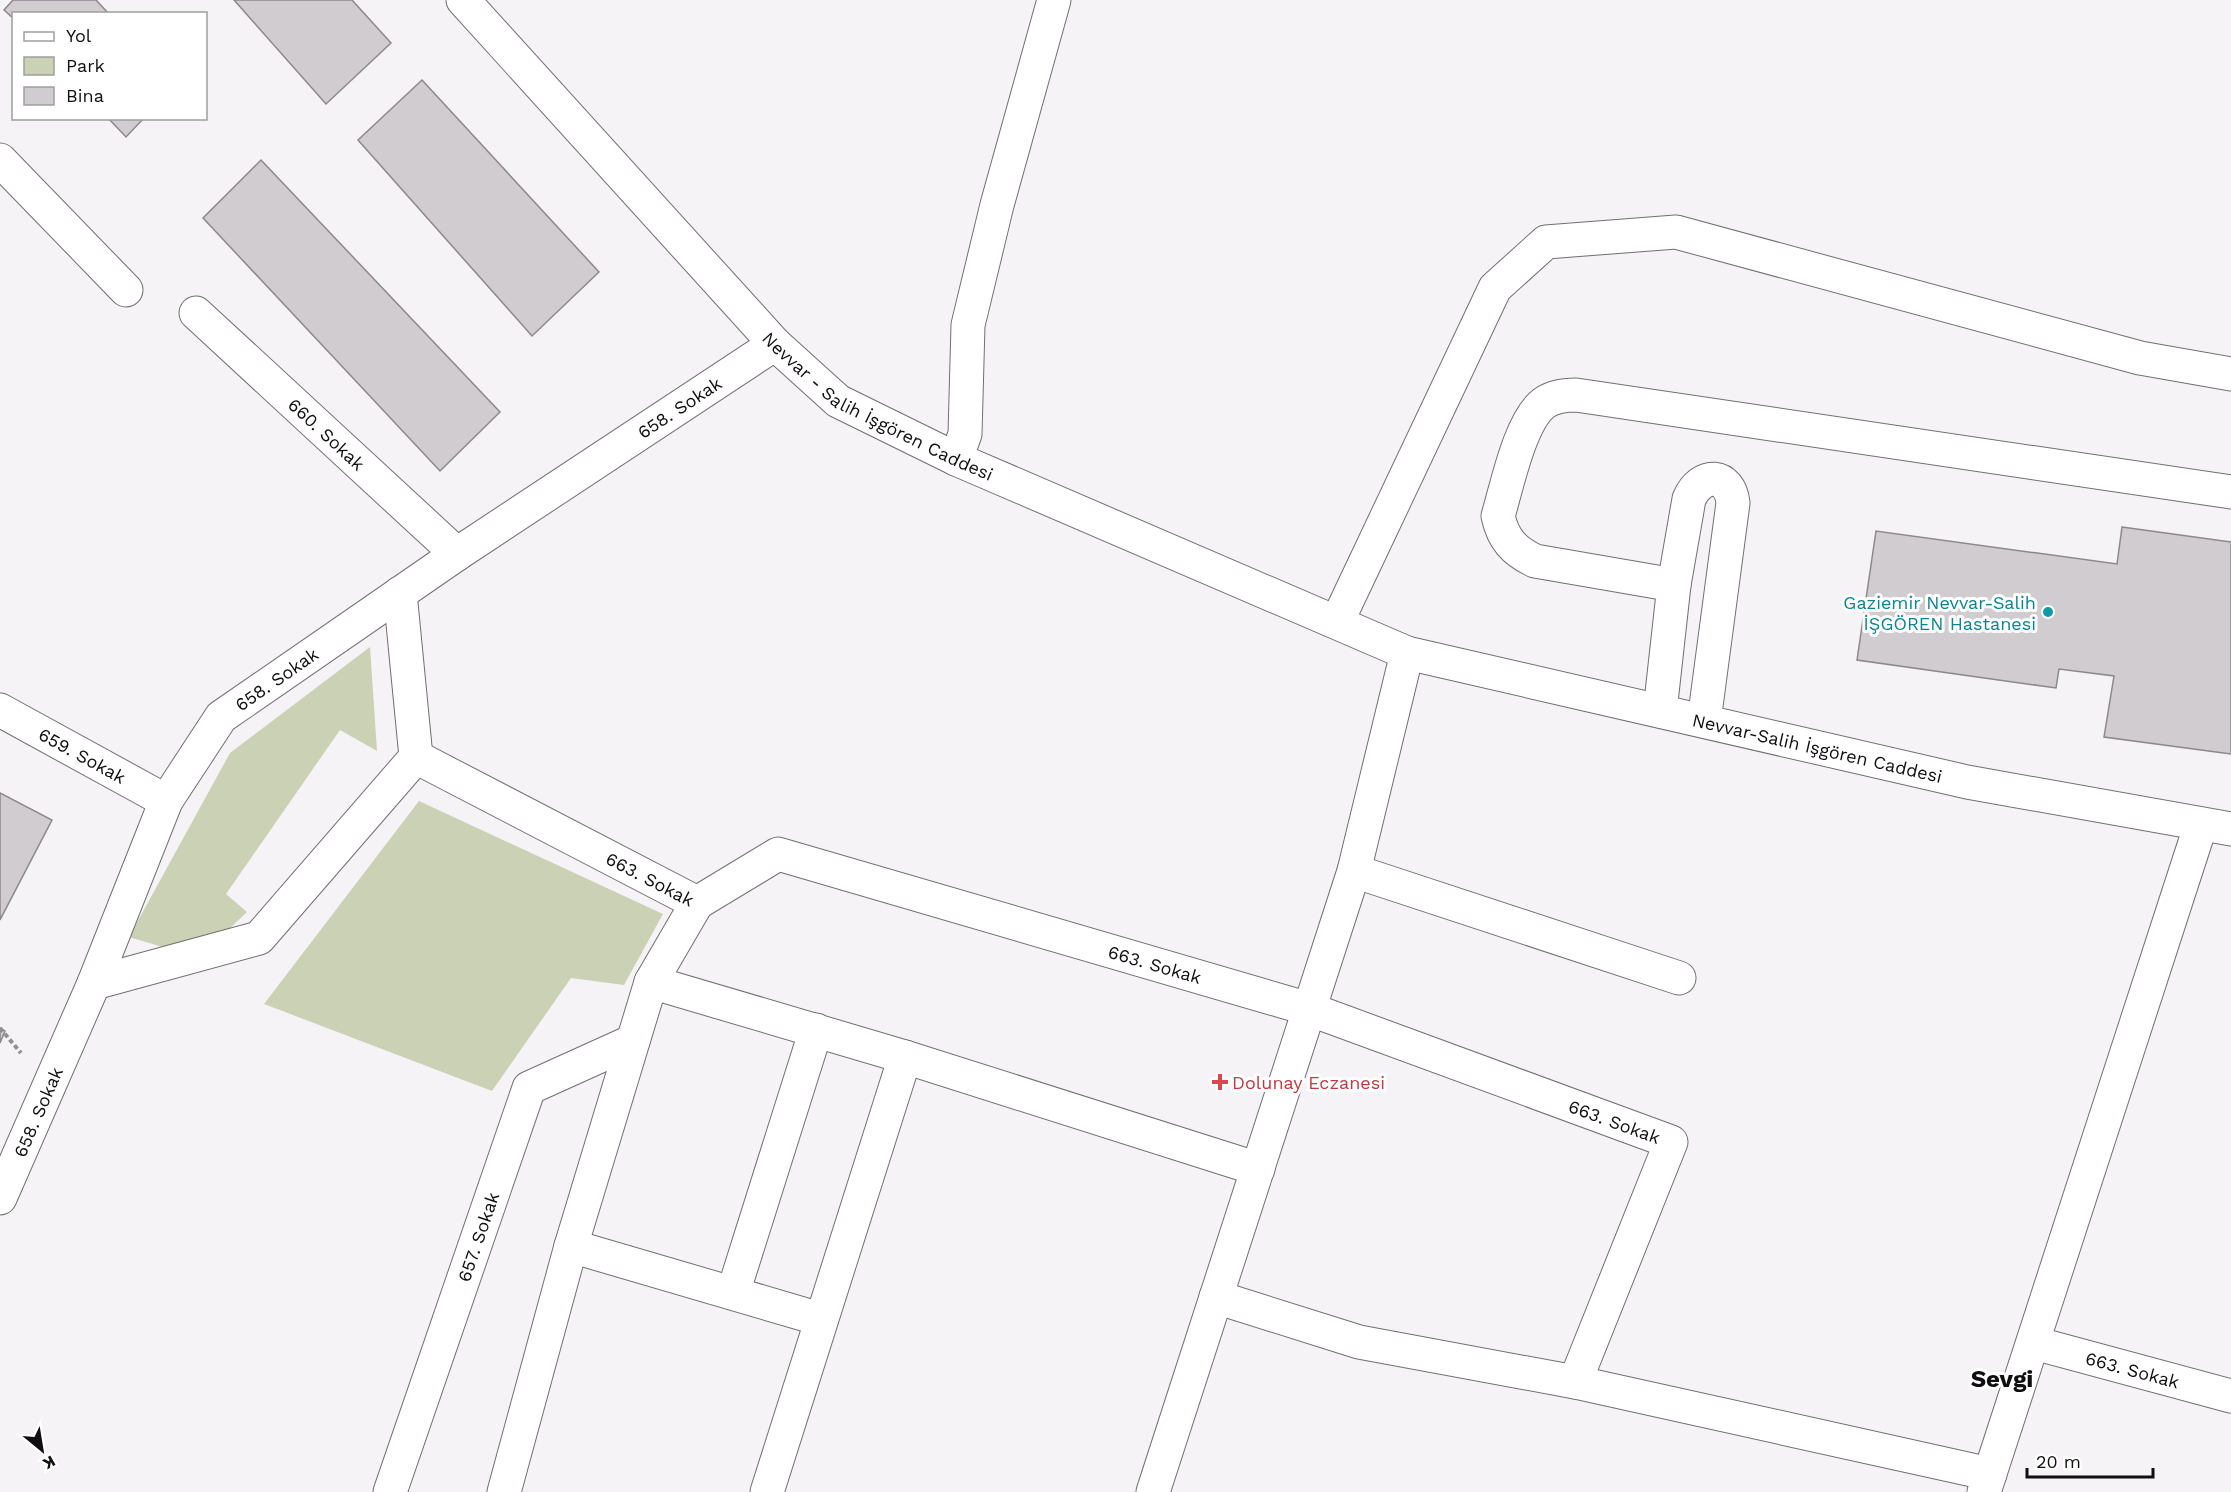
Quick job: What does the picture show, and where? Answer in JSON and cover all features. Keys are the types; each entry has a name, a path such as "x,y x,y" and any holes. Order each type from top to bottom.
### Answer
{"street":[{"name":"Nevvar - Salih İşgören Caddesi","path":"463,0 775,344 838,401 956,459 1407,653"},
{"path":"956,459 965,434 968,325 997,205 1054,0"},
{"path":"0,160 126,290"},
{"path":"1337,622 1495,288 1546,242 1676,232 2140,358 2231,374"},
{"name":"660. Sokak","path":"196,314 457,554"},
{"name":"658. Sokak","path":"0,1198 94,983 166,801 221,717 457,554 775,344"},
{"path":"1674,585 1535,561 1520,554 1509,542 1498,516 1525,427 1533,413 1546,402 1560,396 1576,395 2231,492"},
{"path":"1660,711 1674,585 1689,499 1693,489 1700,482 1710,479 1721,482 1732,494 1733,503 1704,721"},
{"path":"94,983 259,938 416,757 400,593"},
{"path":"1153,1492 1354,871 1407,653"},
{"name":"Nevvar-Salih İşgören Caddesi","path":"1407,653 1967,782 2216,827"},
{"name":"659. Sokak","path":"0,710 166,801"},
{"name":"663. Sokak","path":"416,757 697,903 778,854 1309,1009 1671,1142 1575,1382"},
{"path":"1216,1297 1359,1342 1575,1382 1987,1483 2216,827"},
{"path":"1354,871 1679,978"},
{"path":"504,1492 571,1246 651,982 697,903"},
{"path":"651,982 905,1057 1258,1168"},
{"path":"733,1293 816,1030"},
{"name":"657. Sokak","path":"390,1492 529,1089 633,1041"},
{"path":"767,1492 905,1057"},
{"path":"571,1246 820,1319"},
{"name":"663. Sokak","path":"2034,1343 2231,1396"}],"green space":[{"path":"370,647 377,751 340,730 226,894 247,912 221,937 166,948 129,937 230,753"},
{"path":"419,801 663,914 624,985 571,978 492,1091 264,1004"}],"building":[{"path":"13,0 96,0 107,12 12,12 12,17 4,10"},
{"path":"234,0 352,0 391,43 326,104"},
{"path":"422,80 599,272 532,336 358,140"},
{"path":"110,120 142,120 126,137"},
{"path":"261,160 500,412 440,471 203,218"},
{"name":"Gaziemir Nevvar-Salih İŞGÖREN Hastanesi","path":"2122,527 2231,542 2231,754 2104,737 2114,676 2059,669 2056,688 1857,660 1876,531 2117,564"},
{"path":"0,793 52,820 0,920"},
{"path":"0,1028 5,1031 0,1043"}],"place":[{"name":"Gaziemir Nevvar-Salih İŞGÖREN Hastanesi","path":"2048,612"},
{"name":"Dolunay Eczanesi","path":"1220,1082"}],"district":[{"name":"Sevgi","path":"2002,1379"}]}
